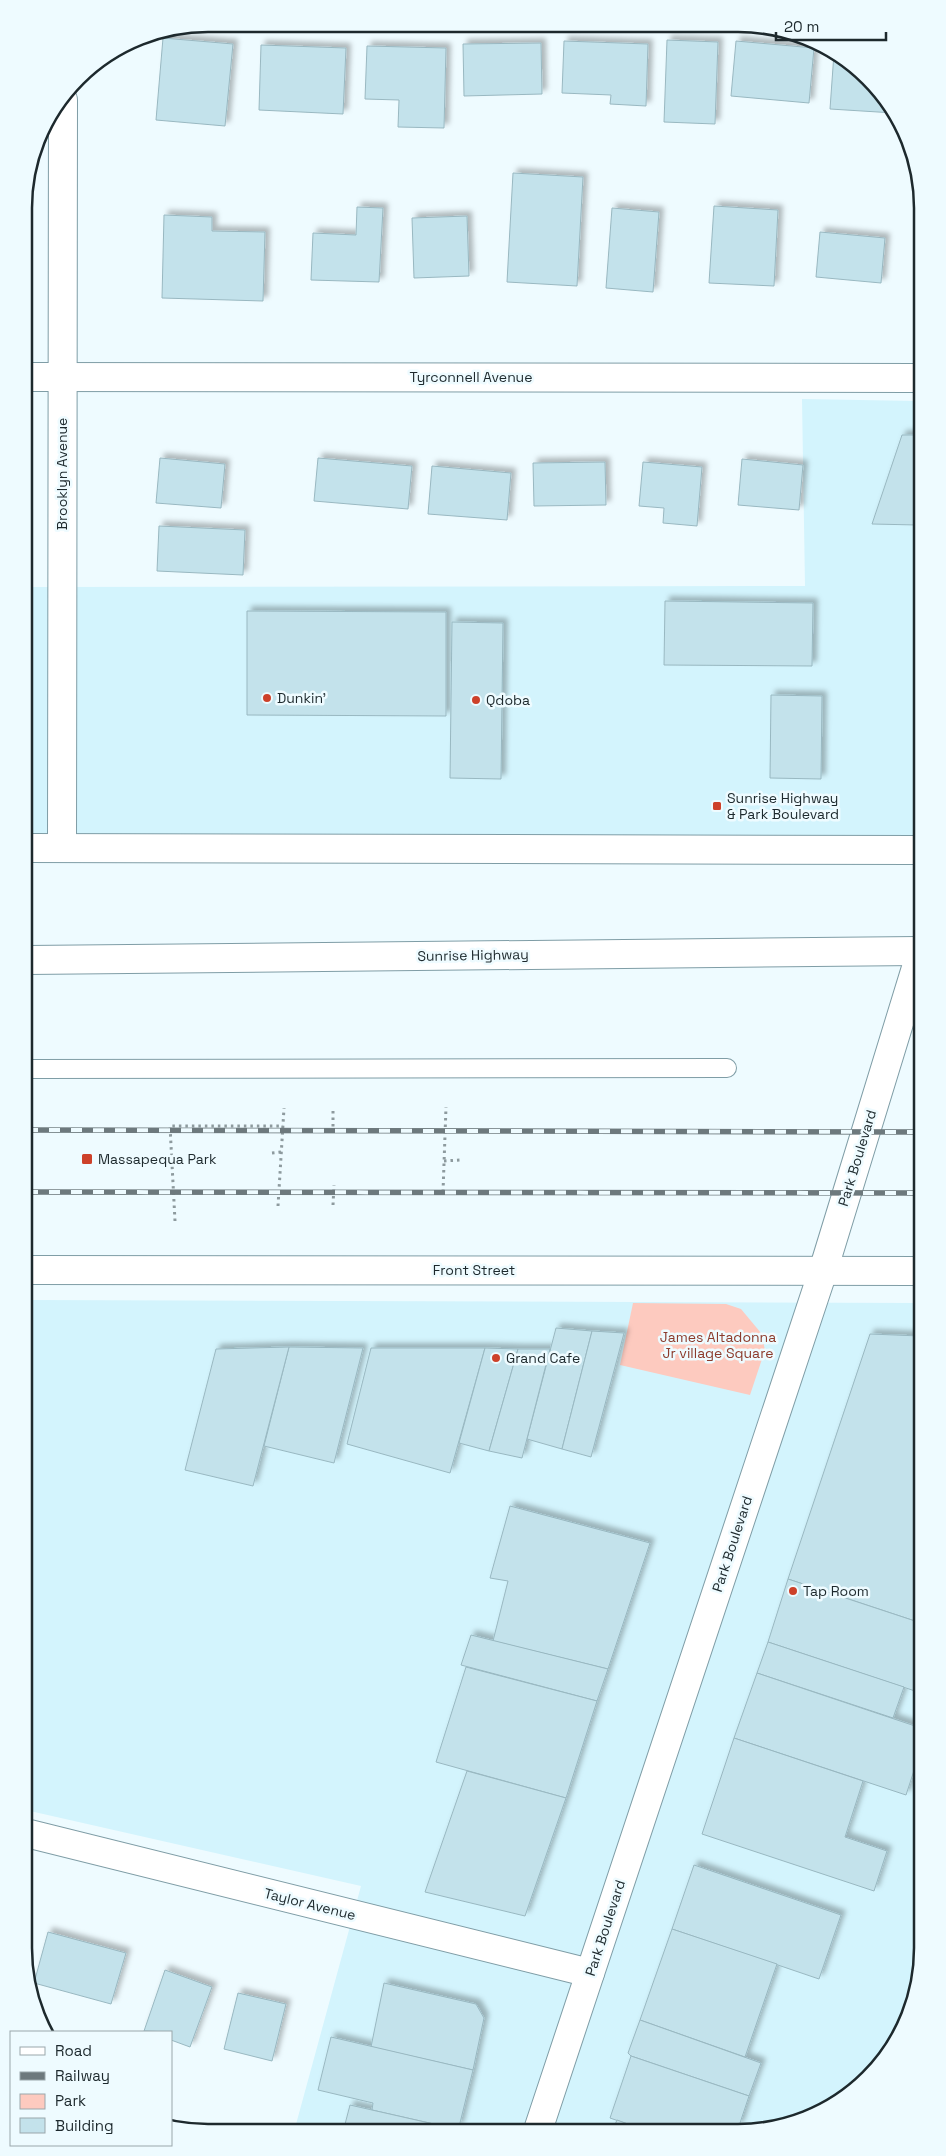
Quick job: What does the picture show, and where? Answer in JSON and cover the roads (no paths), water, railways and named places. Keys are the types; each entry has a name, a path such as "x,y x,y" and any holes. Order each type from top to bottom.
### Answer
{"main road":[{"name":"Brooklyn Avenue","path":"62,848 63,110"},
{"name":"Tyrconnell Avenue","path":"33,377 914,378"},
{"path":"33,848 914,850"},
{"name":"Sunrise Highway","path":"33,960 914,951"},
{"name":"Park Boulevard","path":"540,2124 824,1271 914,973"},
{"name":"Front Street","path":"32,1270 913,1271"},
{"name":"Taylor Avenue","path":"32,1835 590,1973"}],"lane":[{"path":"33,1069 726,1068"}],"railway":[{"path":"32,1130 913,1132"},
{"path":"32,1192 913,1193"}],"place":[{"name":"Dunkin'","path":"267,698"},
{"name":"Qdoba","path":"476,700"},
{"name":"Sunrise Highway & Park Boulevard","path":"717,806"},
{"name":"Massapequa Park","path":"87,1159"},
{"name":"Grand Cafe","path":"496,1358"},
{"name":"Tap Room","path":"793,1591"}],"park label":[{"name":"James Altadonna Jr village Square","path":"718,1345"}]}
